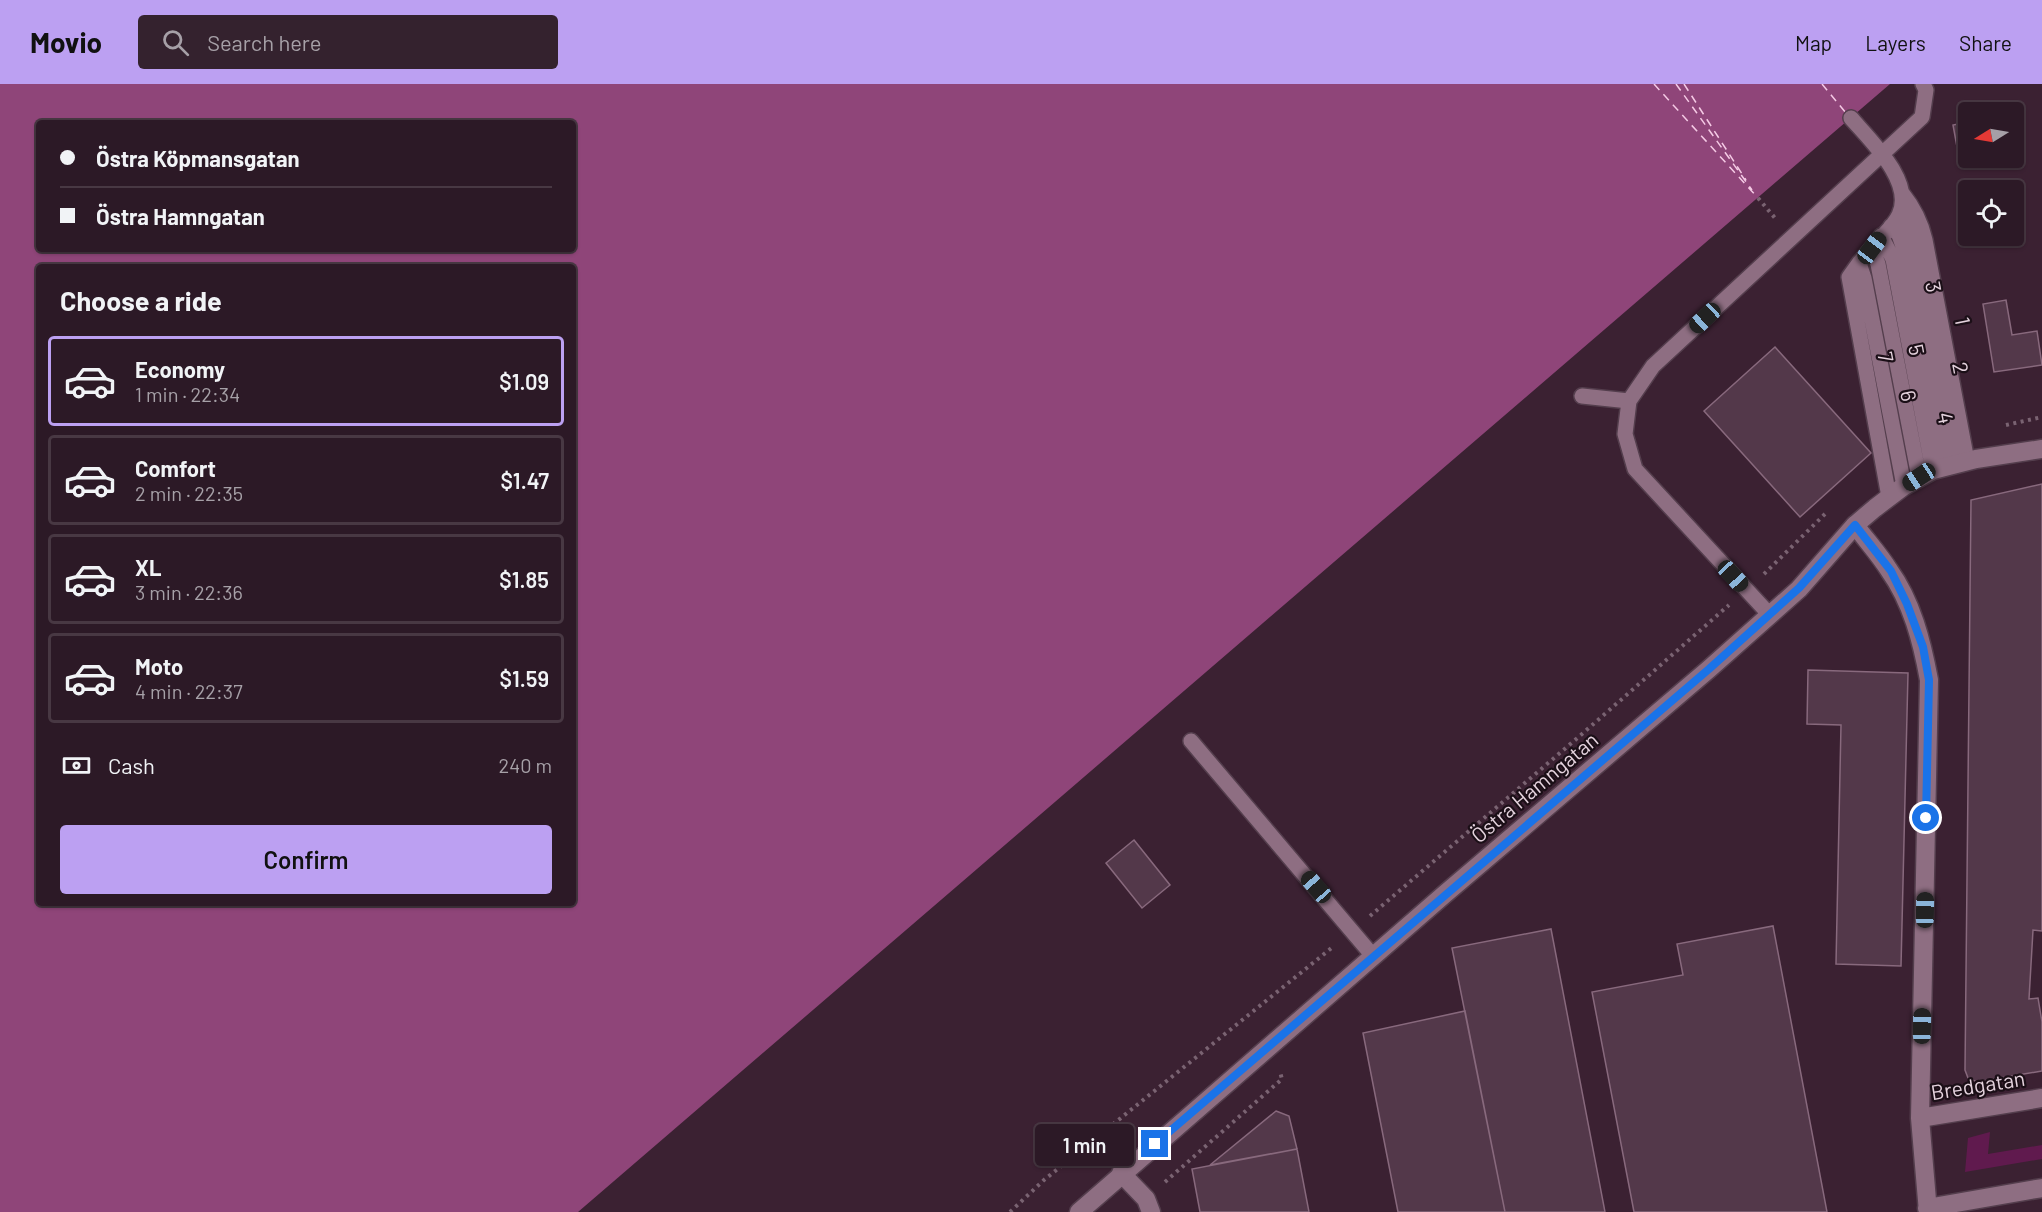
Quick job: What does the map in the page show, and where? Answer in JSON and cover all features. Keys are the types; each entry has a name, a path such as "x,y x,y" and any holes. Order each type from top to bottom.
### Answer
{"street":[{"name":"Östra Hamngatan","path":"1079,1212 1121,1173 1700,676 1799,588 1855,525 1889,497 1937,470 2042,449"},
{"path":"1855,525 1891,571 1907,604 1923,647 1929,680 1920,1118 1927,1210 2042,1188"},
{"name":"Bredgatan","path":"1920,1118 2042,1098"},
{"path":"1121,1173 1148,1206"}],"lane":[{"path":"1769,614 1635,469 1625,434 1629,401 1653,366 1923,117 1926,90 1923,84"},
{"path":"1851,118 1891,166 1902,194 1886,231 1859,264"},
{"name":"1","path":"1902,194 1914,208 1925,240 1937,470"},
{"name":"5","path":"1886,231 1878,264 1937,470"},
{"name":"3","path":"1886,231 1899,236 1904,249 1937,470"},
{"name":"6","path":"1859,264 1937,470"},
{"name":"7","path":"1859,264 1849,277 1889,497"},
{"path":"1582,396 1629,401"},
{"path":"1191,741 1373,956"}],"path":[{"path":"1010,1212 1044,1180 1353,930 1746,590"},
{"path":"1148,1206 1282,1079 1274,1042"}],"shaded area":[{"path":"0,84 1890,84 578,1212 0,1212"},
{"path":"1990,1132 1988,1154 2042,1145 2042,1159 1965,1172 1968,1138"}],"building":[{"path":"1958,124 1958,147 1957,147 1953,125"},
{"path":"2006,300 2012,335 2037,331 2042,365 1994,372 1983,304"},
{"path":"1775,347 1871,453 1800,517 1704,411"},
{"path":"2042,484 2042,931 2033,930 2029,999 2038,998 2042,1022 2042,1071 1977,1082 1968,1078 1965,1070 1971,500"},
{"path":"1808,670 1908,673 1901,966 1836,964 1841,725 1807,724"},
{"path":"1134,840 1170,885 1142,908 1106,863"},
{"path":"1773,926 1827,1212 1634,1212 1592,992 1683,975 1677,944"},
{"path":"1551,929 1605,1212 1505,1212 1452,948"},
{"path":"1465,1011 1505,1212 1398,1212 1363,1033"},
{"path":"1276,1111 1289,1116 1297,1149 1210,1165"},
{"path":"1297,1149 1309,1212 1200,1212 1192,1169"}],"ferry route":[{"path":"1654,84 1758,198"},
{"path":"1676,84 1752,190"},
{"path":"1684,84 1746,180"},
{"path":"1822,84 1846,113"}],"route":[{"path":"1155,1144 1709,669 1799,588 1855,525 1891,571 1907,604 1923,647 1929,680 1926,818"}]}
